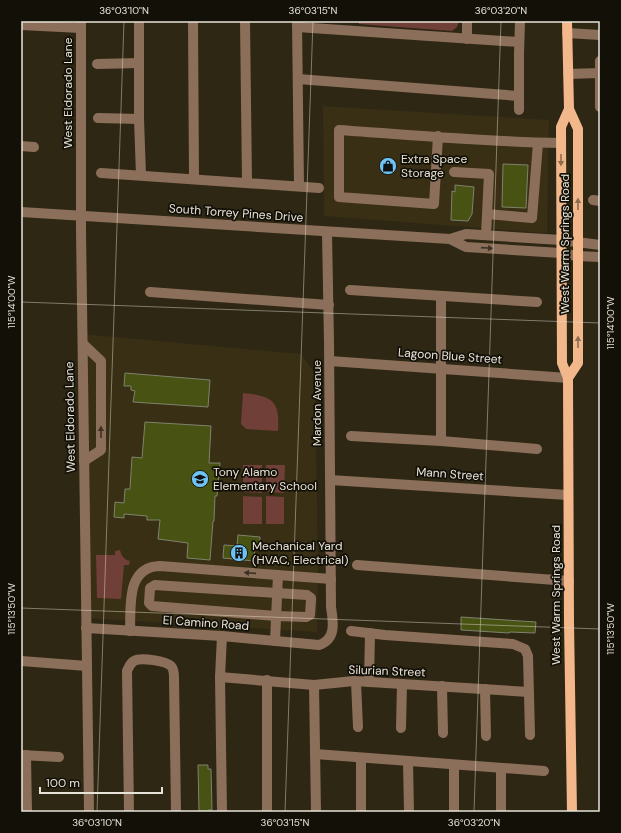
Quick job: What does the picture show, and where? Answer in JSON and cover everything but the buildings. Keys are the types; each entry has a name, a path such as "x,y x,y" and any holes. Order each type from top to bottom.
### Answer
{"main road":[{"name":"West Warm Springs Road","path":"567,21 568,109 561,127 561,253 562,363 568,378 572,812"},
{"name":"West Warm Springs Road","path":"568,109 578,129 578,363 568,378"}],"street":[{"path":"138,21 141,175"},
{"path":"192,21 194,179"},
{"path":"245,21 247,182"},
{"path":"467,21 467,39"},
{"path":"520,21 520,110"},
{"path":"299,186 297,24 467,39 519,42"},
{"path":"21,25 81,25"},
{"name":"West Eldorado Lane","path":"81,25 81,216 89,812"},
{"path":"567,34 600,35"},
{"path":"600,61 600,107"},
{"path":"97,64 139,63"},
{"path":"568,74 600,73"},
{"path":"298,79 519,96"},
{"path":"98,118 139,119"},
{"path":"438,136 434,204 339,197 340,130 438,136 538,143 561,143"},
{"path":"487,214 532,218 538,143"},
{"path":"21,146 34,147"},
{"path":"454,172 489,174 486,235"},
{"path":"101,173 319,188"},
{"name":"South Torrey Pines Drive","path":"21,212 450,239 466,234 486,235 561,240 600,245"},
{"name":"Mardon Avenue","path":"324,643 332,634 333,629 331,607 330,361 327,232"},
{"name":"South Torrey Pines Drive","path":"450,239 466,247 600,257"},
{"path":"350,290 537,302"},
{"path":"150,292 329,305"},
{"path":"441,296 441,441"},
{"path":"83,344 101,361 102,450 84,461"},
{"name":"Lagoon Blue Street","path":"330,361 568,378"},
{"path":"351,436 441,441 537,449"},
{"name":"Mann Street","path":"330,480 568,495"},
{"path":"357,565 569,581"},
{"path":"130,631 134,581 145,569 155,566 331,579"},
{"path":"275,641 278,575"},
{"path":"155,585 307,595 311,598 310,615 308,617 276,616 152,606 149,603 149,595 150,587 155,585"},
{"path":"132,594 149,595"},
{"name":"El Camino Road","path":"86,628 222,636 320,644 324,643"},
{"path":"351,631 513,644 525,649 528,656 530,735"},
{"path":"369,682 370,633"},
{"path":"222,636 220,677 222,812"},
{"path":"129,812 126,680 127,671 132,662 135,660 141,660 166,662 173,669 176,812"},
{"path":"21,661 86,666"},
{"name":"Silurian Street","path":"220,677 314,685 369,682 529,692"},
{"path":"266,680 267,812"},
{"path":"356,682 358,727"},
{"path":"401,728 402,684"},
{"path":"314,685 316,812"},
{"path":"442,686 443,733"},
{"path":"485,689 486,736"},
{"path":"315,754 544,771"},
{"path":"27,812 24,755 59,757"},
{"path":"361,758 362,812"},
{"path":"408,761 409,812"},
{"path":"454,765 454,812"},
{"path":"501,768 501,812"}],"shaded area":[{"path":"359,21 459,22 457,27 452,31 359,24"},
{"path":"323,106 549,120 547,233 324,216"},
{"name":"Tony Alamo Elementary School","path":"82,334 301,354 315,374 318,568 317,632 86,618"},
{"path":"243,393 261,396 272,402 277,412 278,431 246,429 241,424"},
{"path":"243,465 262,465 262,493 243,492"},
{"path":"266,465 285,465 284,493 266,492"},
{"path":"243,496 262,497 262,524 243,524"},
{"path":"266,496 284,497 284,524 266,524"},
{"path":"120,550 123,557 130,561 129,565 124,565 121,599 97,598 96,555 115,555 115,551"}],"place":[{"name":"Extra Space Storage","path":"388,166"},
{"name":"Tony Alamo Elementary School","path":"200,479"},
{"name":"Mechanical Yard (HVAC, Electrical)","path":"239,553"}]}
